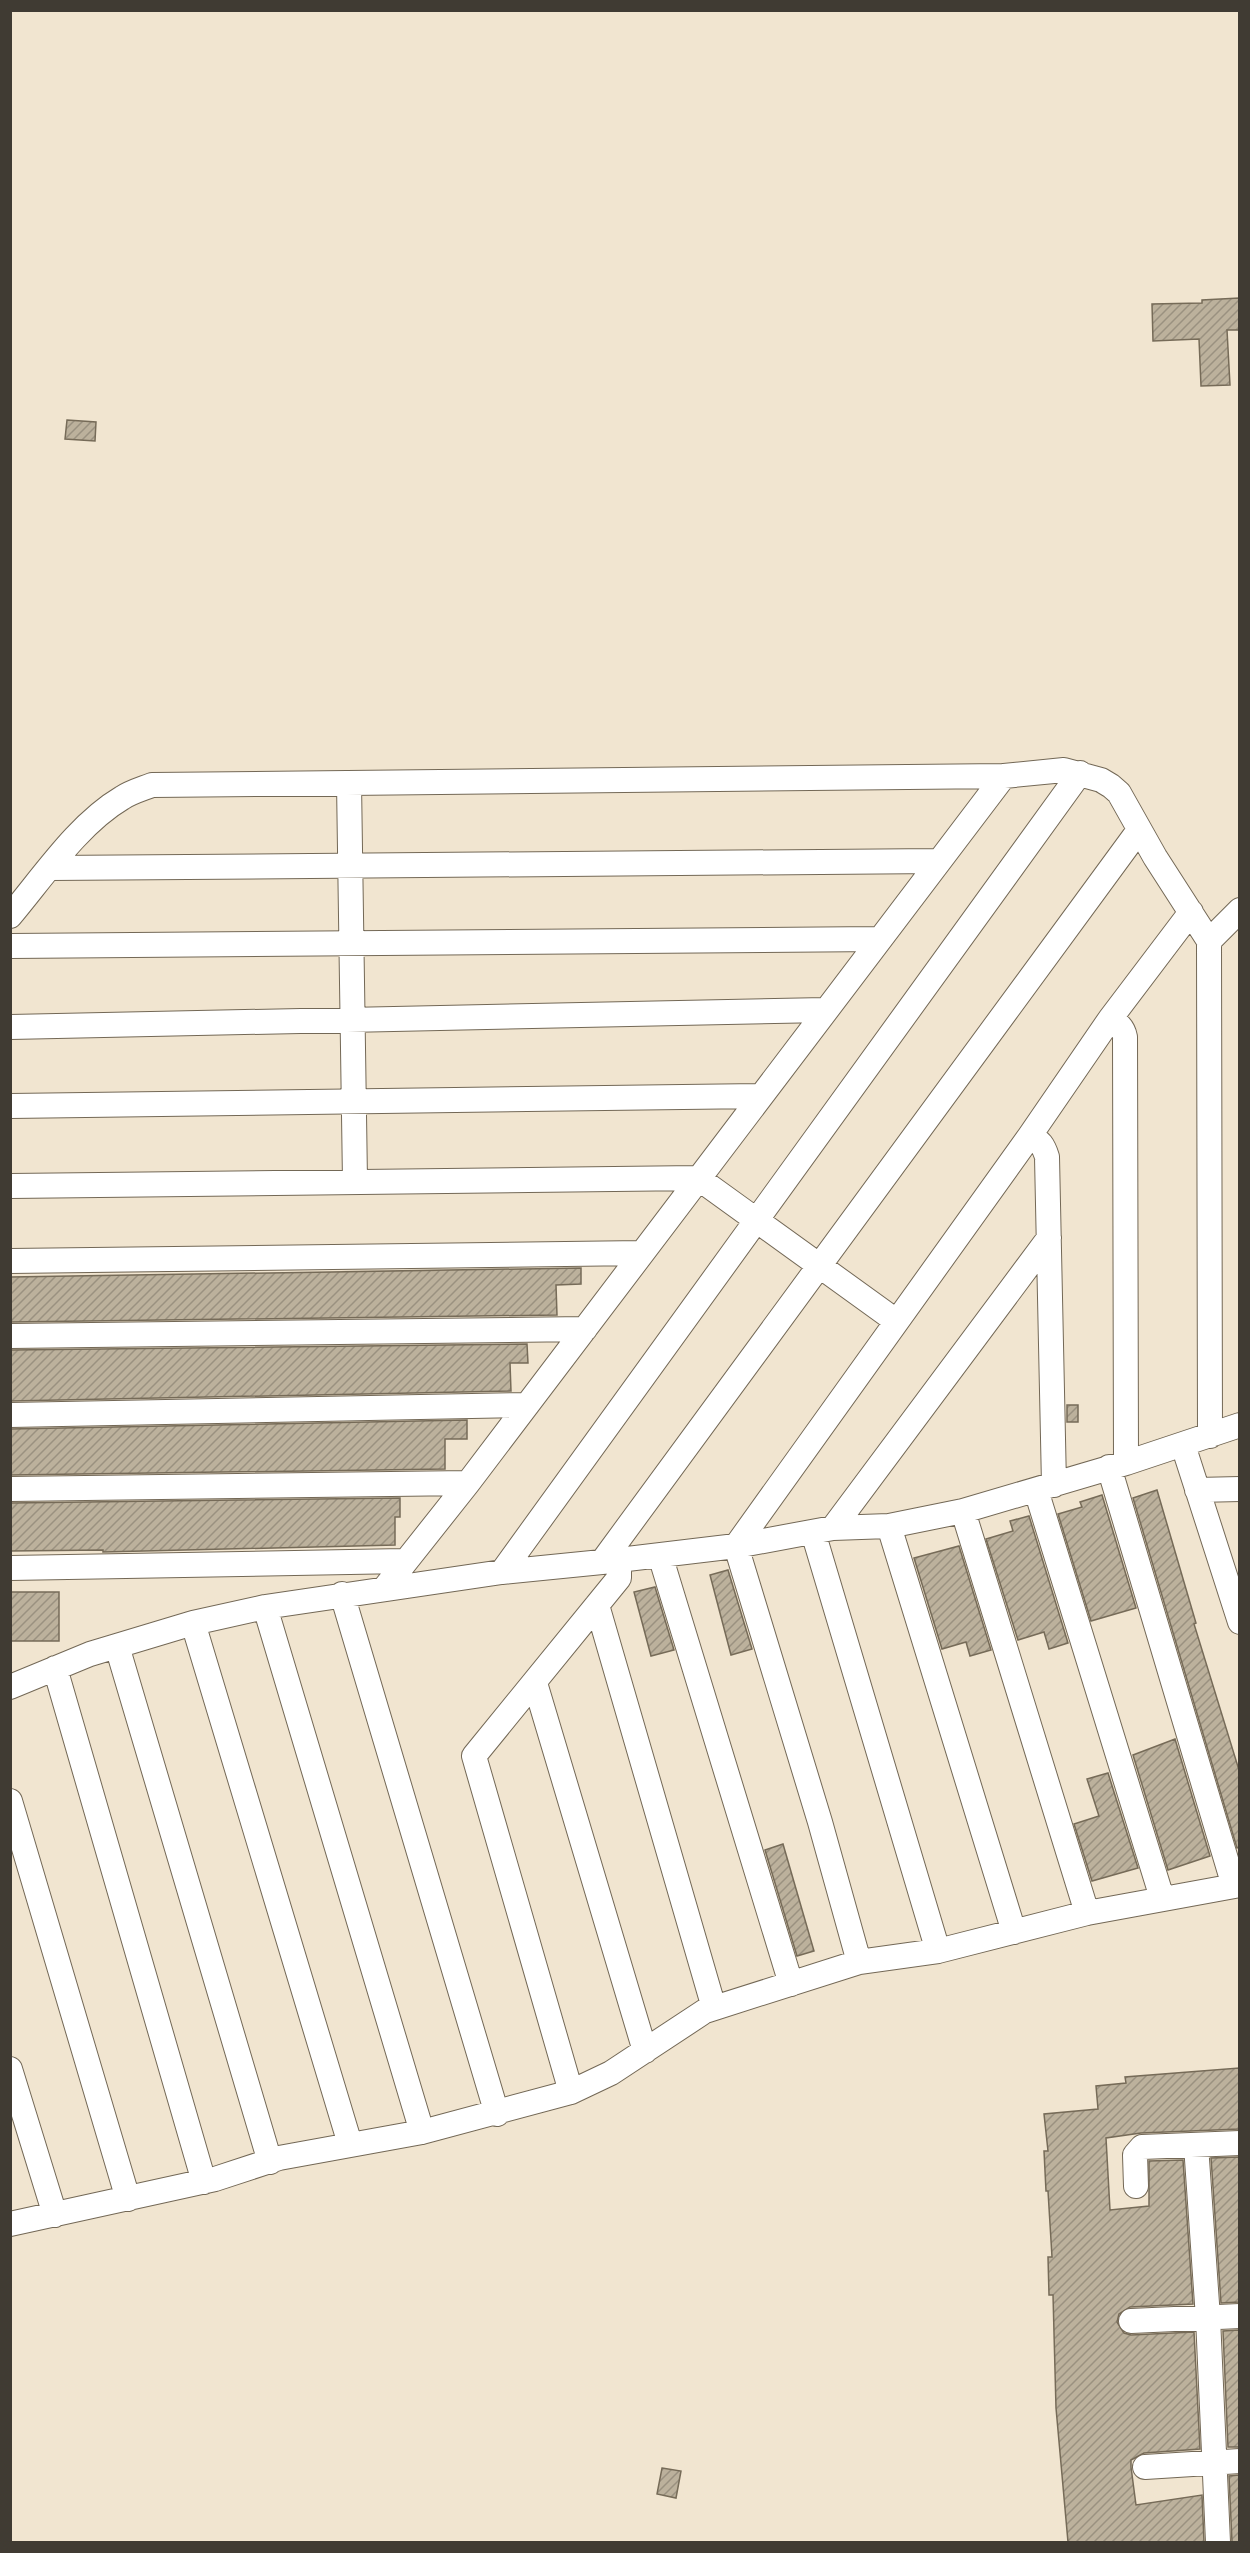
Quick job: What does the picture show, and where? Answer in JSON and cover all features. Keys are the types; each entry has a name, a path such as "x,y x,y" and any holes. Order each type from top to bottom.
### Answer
{"street":[{"path":"10,916 98,816 123,797 152,785 1004,776 1064,770 1101,780 1119,793 1139,830 1209,941 1210,1436"},
{"path":"502,1572 1080,773"},
{"path":"384,1589 468,1483 1004,776"},
{"path":"349,783 355,1181"},
{"path":"610,1561 820,1266 1139,830"},
{"path":"50,868 938,861"},
{"path":"1209,941 1239,909"},
{"path":"736,1546 1029,1137 1110,1019 1191,912"},
{"path":"10,946 879,939"},
{"path":"10,1028 825,1010"},
{"path":"10,2224 204,2182 270,2162 350,2144 422,2132 497,2114 571,2092 611,2073 705,2011 859,1962 938,1951 1087,1913 1237,1886 1118,1465 1125,1036 1123,1029 1110,1019"},
{"path":"10,1106 760,1096"},
{"path":"1029,1137 1037,1139 1047,1157 1045,1487 1162,1898"},
{"path":"10,1186 698,1178 896,1321"},
{"path":"823,1530 1048,1238"},
{"path":"10,1261 642,1253"},
{"path":"10,1336 585,1329"},
{"path":"10,1415 526,1405"},
{"path":"10,1687 117,1646 193,1623 265,1607 502,1572 736,1546 823,1530 889,1526 963,1511 1183,1445 1239,1425"},
{"path":"1183,1445 1197,1490 1231,1570 1239,1622"},
{"path":"10,1489 468,1483"},
{"path":"1197,1490 1239,1489"},
{"path":"963,1511 1087,1913"},
{"path":"889,1526 1014,1932"},
{"path":"823,1530 938,1951"},
{"path":"736,1546 820,1822 859,1962"},
{"path":"660,1555 791,1983"},
{"path":"10,1568 404,1561"},
{"path":"571,2092 474,1756 619,1578 610,1561"},
{"path":"342,1594 497,2114"},
{"path":"597,1605 714,2008"},
{"path":"265,1607 422,2132"},
{"path":"193,1623 350,2144"},
{"path":"117,1646 270,2162"},
{"path":"55,1668 204,2182"},
{"path":"535,1683 645,2051"},
{"path":"10,1801 128,2199"},
{"path":"10,2069 55,2215"},
{"path":"1136,2186 1135,2155 1142,2146 1239,2143"},
{"path":"1196,2145 1208,2318 1218,2542"},
{"path":"1131,2321 1239,2316"},
{"path":"1145,2467 1239,2461"}],"building":[{"path":"1239,298 1239,330 1227,330 1230,385 1201,386 1199,339 1153,341 1152,304 1202,303 1202,300"},
{"path":"67,420 96,422 95,441 65,439"},
{"path":"581,1268 581,1284 556,1285 557,1315 10,1322 10,1277"},
{"path":"527,1344 528,1363 510,1363 511,1391 10,1401 10,1350"},
{"path":"1067,1405 1078,1405 1078,1422 1067,1422"},
{"path":"467,1420 467,1439 445,1439 445,1469 10,1475 10,1429"},
{"path":"1157,1490 1196,1623 1194,1624 1239,1770 1239,1847 1237,1848 1133,1498"},
{"path":"1102,1495 1136,1608 1091,1621 1058,1514 1082,1507 1080,1502"},
{"path":"400,1498 400,1517 395,1517 395,1545 103,1552 103,1550 10,1551 10,1503"},
{"path":"1029,1516 1068,1643 1049,1649 1044,1632 1018,1640 986,1539 1013,1531 1010,1521"},
{"path":"959,1546 991,1650 970,1656 966,1642 942,1649 914,1558"},
{"path":"728,1570 752,1649 731,1655 710,1575"},
{"path":"655,1587 674,1650 651,1656 634,1592"},
{"path":"10,1592 59,1592 59,1641 10,1641"},
{"path":"1175,1739 1210,1856 1168,1870 1133,1755"},
{"path":"1108,1773 1138,1868 1092,1881 1074,1824 1099,1816 1087,1779"},
{"path":"783,1844 814,1951 797,1956 765,1850"},
{"path":"1239,2068 1239,2129 1141,2133 1106,2138 1110,2210 1149,2206 1149,2161 1183,2160 1193,2304 1130,2307 1119,2314 1117,2322 1124,2333 1131,2335 1194,2332 1200,2449 1144,2453 1131,2460 1131,2467 1136,2505 1202,2495 1204,2542 1068,2542 1056,2408 1053,2295 1049,2295 1048,2257 1052,2257 1048,2191 1046,2191 1044,2151 1048,2151 1044,2114 1098,2109 1096,2086 1126,2083 1125,2077"},
{"path":"1239,2157 1239,2302 1221,2303 1211,2158"},
{"path":"1239,2330 1239,2447 1228,2447 1223,2331"},
{"path":"662,2468 681,2471 676,2498 657,2494"},
{"path":"1239,2475 1239,2542 1232,2542 1229,2476"}]}
